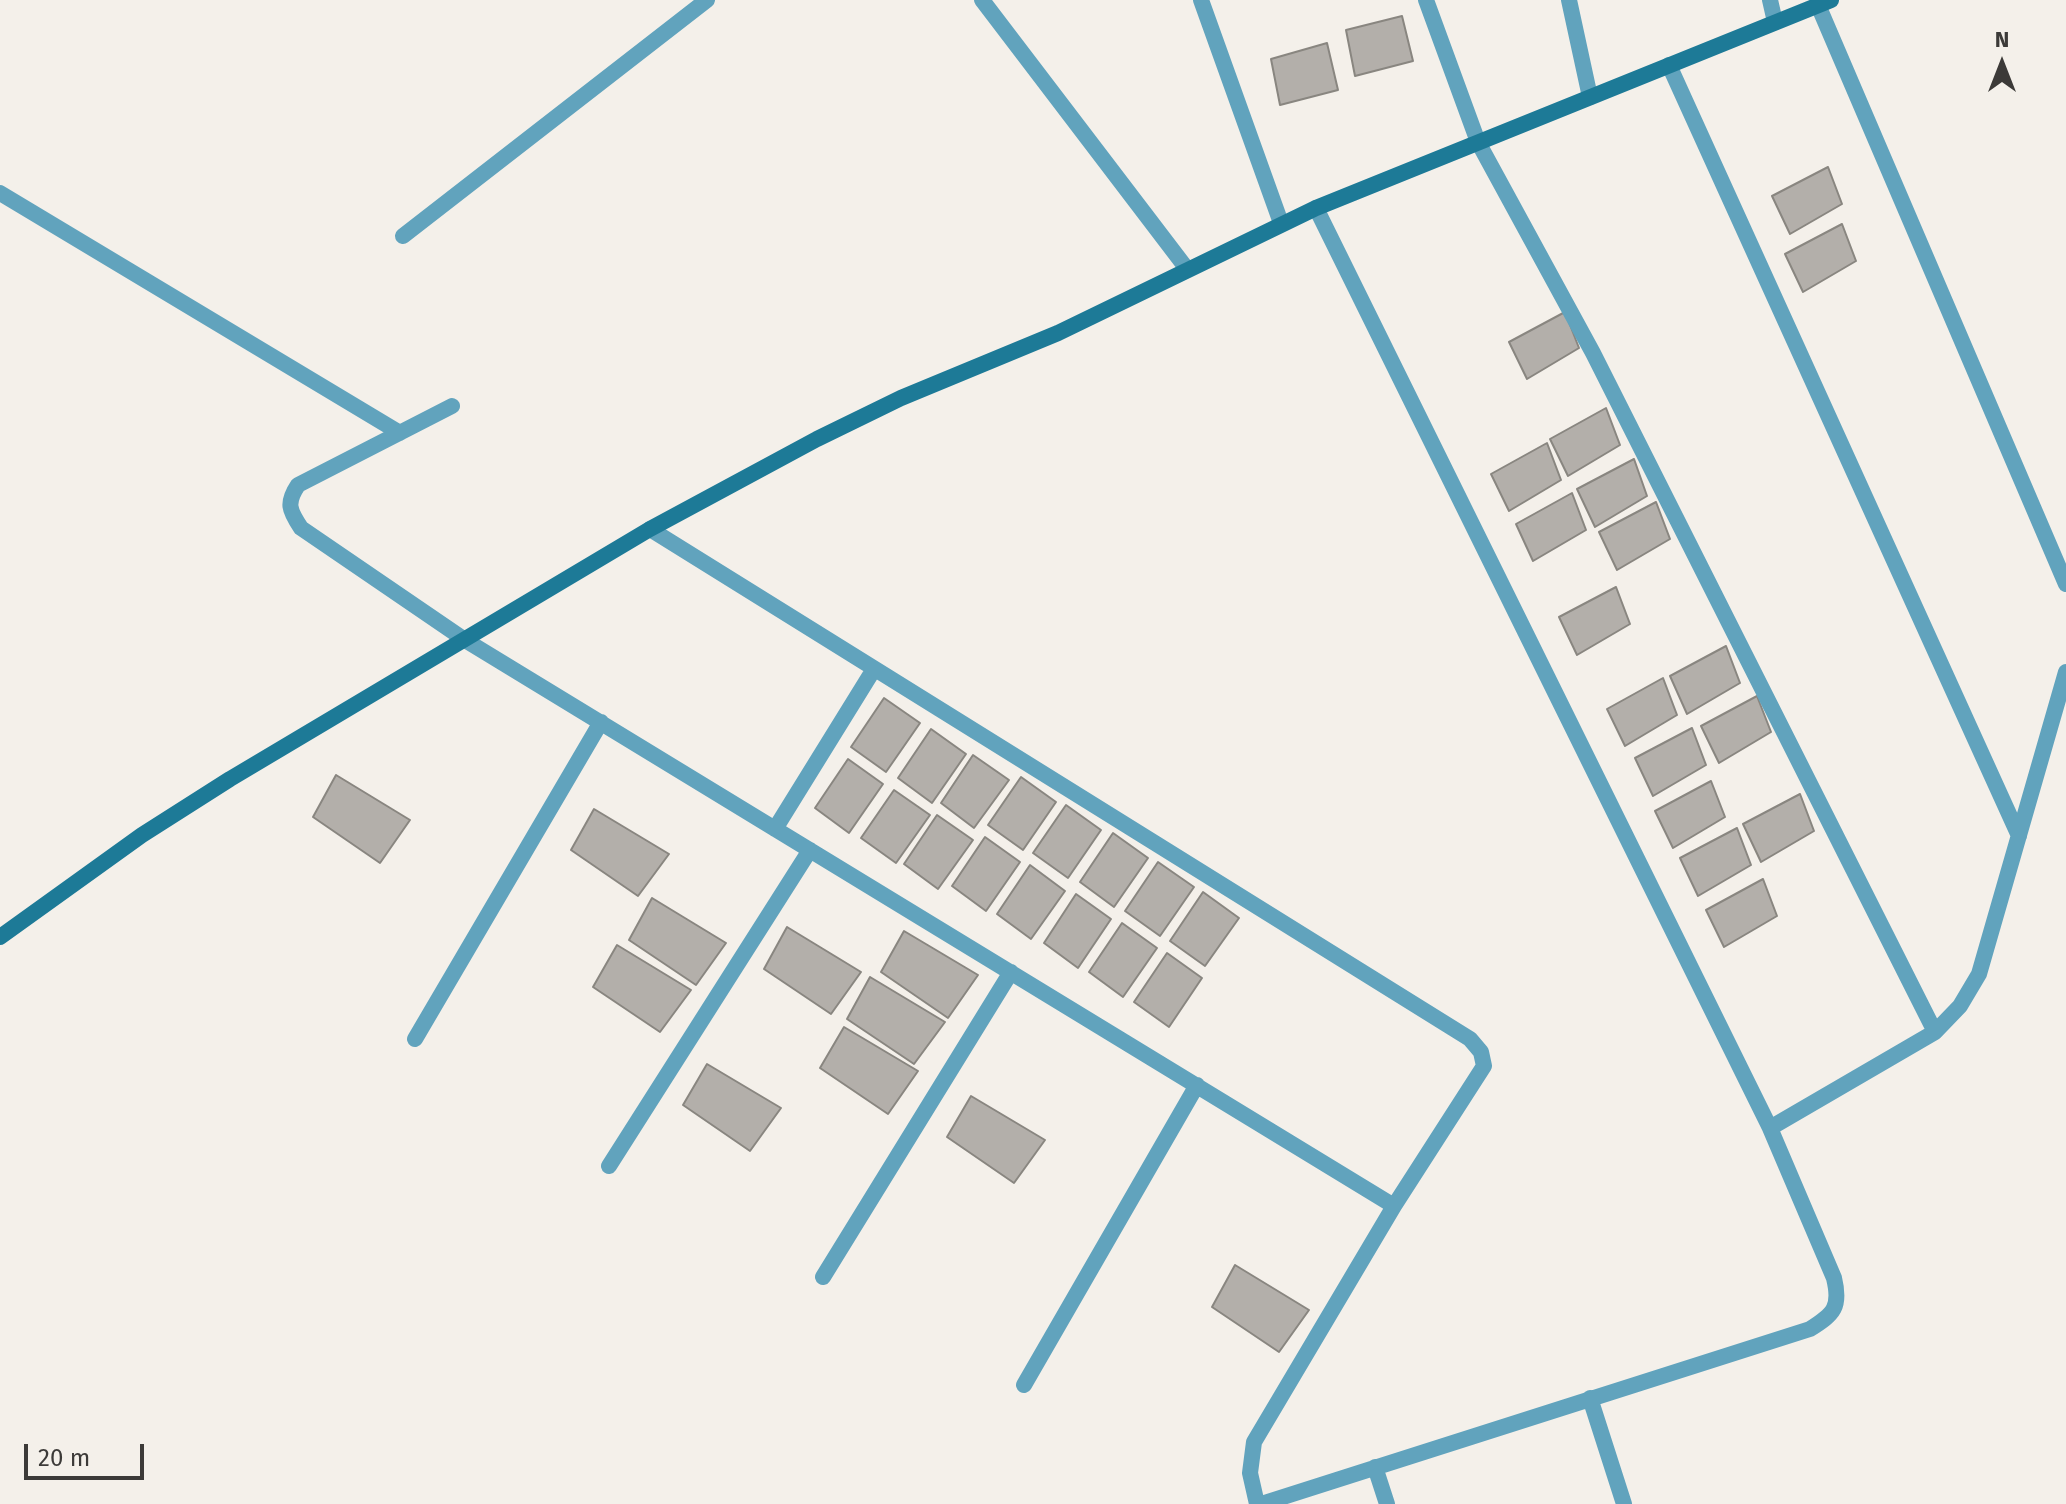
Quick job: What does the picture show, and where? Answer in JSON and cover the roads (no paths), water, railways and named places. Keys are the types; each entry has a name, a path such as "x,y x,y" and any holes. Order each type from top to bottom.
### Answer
{"street":[{"path":"403,236 707,0"},
{"path":"982,0 1187,269"},
{"path":"1201,0 1281,223"},
{"path":"1426,0 1478,142 1593,353 1935,1032"},
{"path":"1569,0 1590,97"},
{"path":"1770,0 1775,22"},
{"path":"0,937 142,835 218,787 650,529 817,439 901,398 1058,333 1281,223 1824,3 2066,584"},
{"path":"1669,65 2019,836"},
{"path":"0,193 400,433"},
{"path":"650,529 1470,1039 1481,1052 1484,1066 1394,1206 1254,1442 1250,1473 1259,1504 1810,1329 1829,1317 1838,1298 1834,1278 1770,1128 1316,208"},
{"path":"452,406 298,485 289,499 290,511 301,528 465,640 1394,1206"},
{"path":"775,829 874,669"},
{"path":"1770,1128 1935,1032 1960,1006 1979,974 2066,672"},
{"path":"415,1039 601,722"},
{"path":"609,1166 810,850"},
{"path":"823,1277 1011,972"},
{"path":"1024,1385 1197,1085"},
{"path":"1590,1398 1624,1504"},
{"path":"1375,1467 1387,1504"}]}
